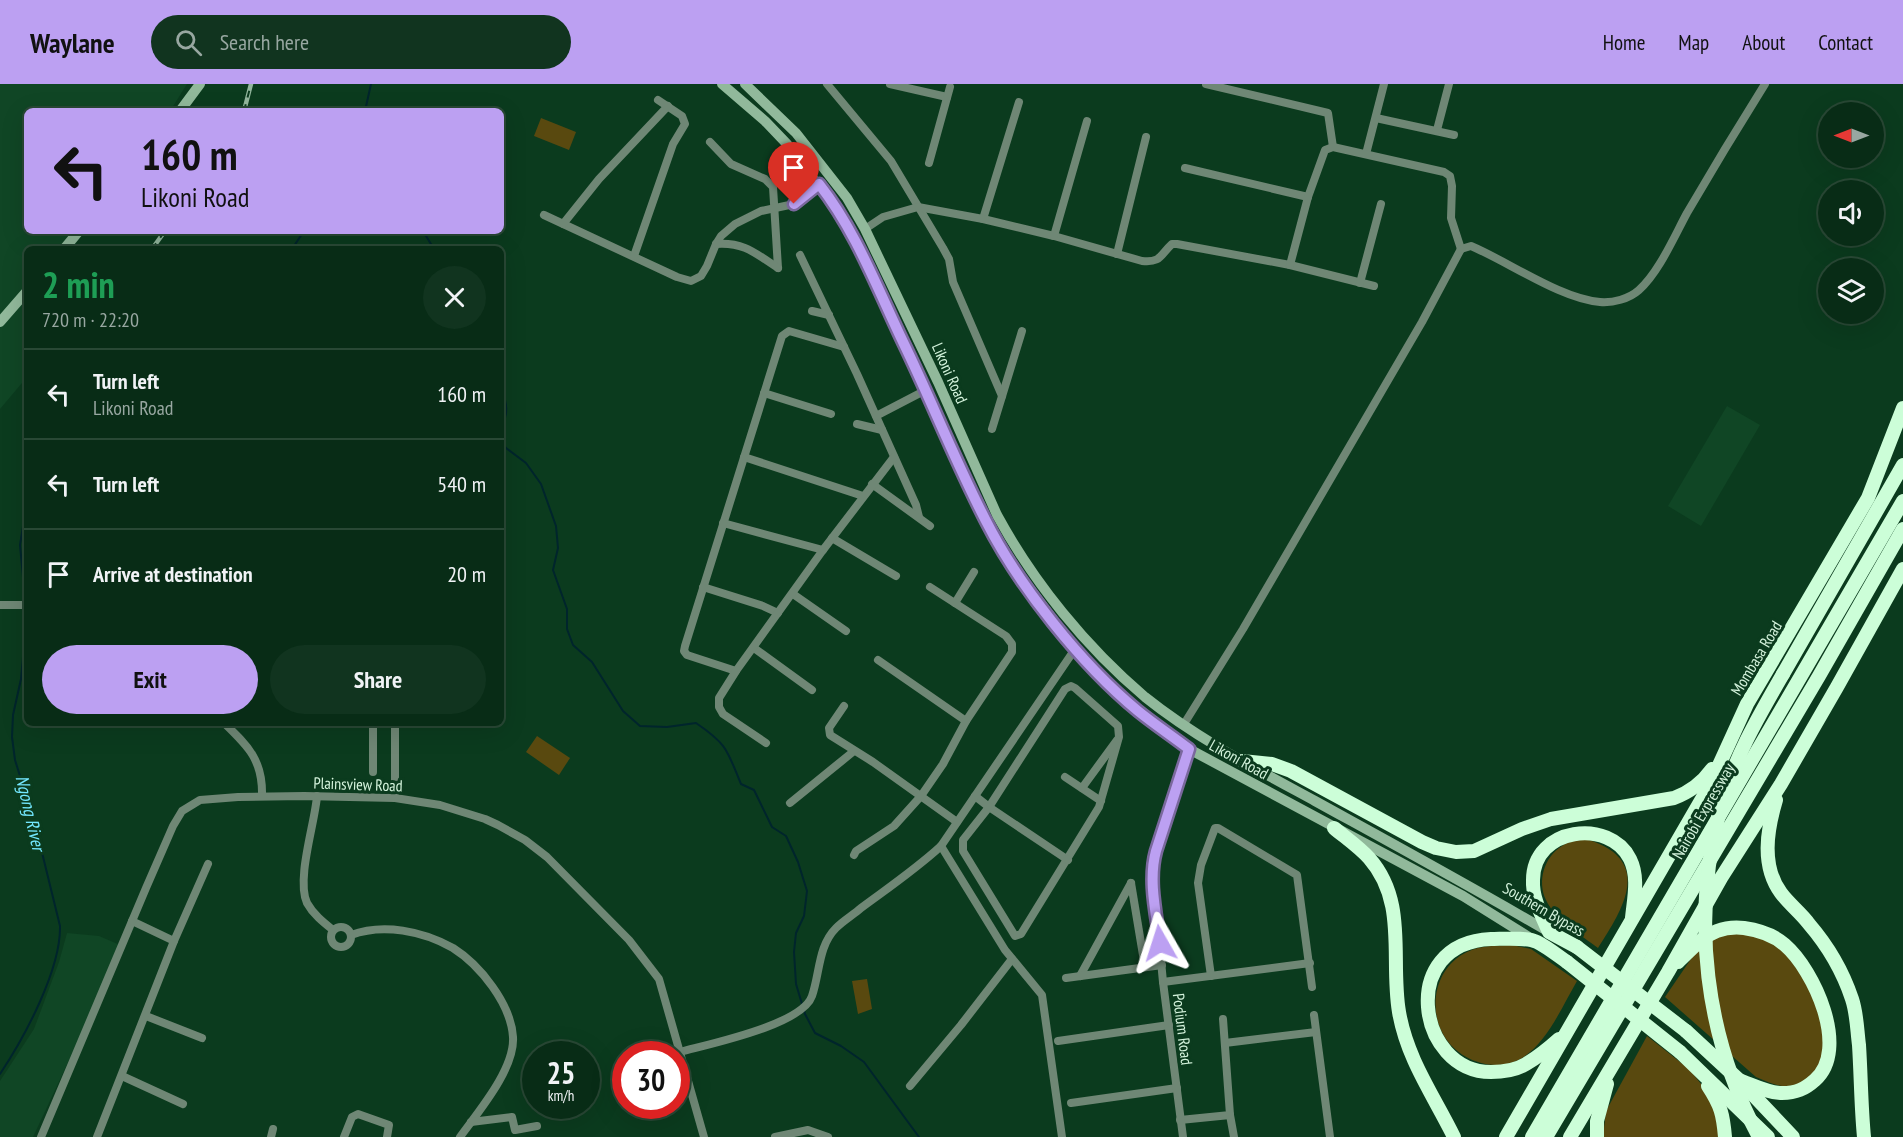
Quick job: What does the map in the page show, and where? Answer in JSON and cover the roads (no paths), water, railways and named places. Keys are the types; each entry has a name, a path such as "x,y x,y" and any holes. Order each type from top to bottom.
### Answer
{"highway":[{"name":"Mombasa Road","path":"1567,1032 1710,785 1751,697 1868,498 1903,408"},
{"path":"1868,498 1884,488 1902,466"},
{"path":"1759,1137 1734,1082 1721,1040 1708,981 1704,926 1711,854 1720,809 1747,740 1902,466"},
{"name":"Nairobi Expressway","path":"1532,1137 1903,501"},
{"name":"Nairobi Expressway","path":"1545,1137 1813,686 1903,529"},
{"path":"1570,1137 1721,878 1781,784 1903,569"},
{"path":"1242,761 1272,764 1291,771 1422,842 1436,848 1456,852 1474,851 1522,829 1551,819 1687,793 1704,780 1725,751"},
{"path":"1781,784 1770,818 1767,841 1773,880 1781,893 1808,922 1827,948 1842,973 1853,1002 1857,1025 1864,1137"},
{"path":"1334,828 1368,857 1386,883 1392,901 1396,938 1399,1011 1408,1048 1454,1137"},
{"path":"1549,932 1535,896 1532,881 1534,866 1542,850 1551,842 1585,833 1614,842 1629,858 1635,876 1631,923"},
{"path":"1668,972 1704,937 1719,930 1736,927 1754,929 1785,944 1804,968 1822,1000 1828,1023 1827,1062 1819,1076 1806,1088 1796,1092 1781,1093 1739,1080"},
{"name":"Southern Bypass","path":"1549,932 1577,947 1686,1031 1739,1080 1793,1137"},
{"path":"1535,940 1484,939 1457,948 1441,960 1435,969 1428,994 1432,1029 1446,1052 1456,1060 1473,1070 1487,1072 1503,1072 1525,1065 1542,1054 1567,1032"},
{"name":"Southern Bypass","path":"1535,940 1567,962 1692,1062 1768,1137"},
{"path":"1506,1137 1567,1032"},
{"path":"1692,1062 1719,1103 1724,1118 1725,1137"},
{"path":"1597,1137 1597,1121 1611,1070"}],"main road":[{"path":"182,108 200,84"},
{"name":"Likoni Road","path":"722,84 765,121 819,184 858,247 962,472 997,541 1038,601 1076,650 1138,711 1189,749 1334,828"},
{"name":"Likoni Road","path":"745,84 796,133 847,198 866,229 997,515 1049,594 1085,638 1148,699 1242,761"},
{"path":"66,246 76,234"},
{"path":"0,322 24,294"},
{"path":"1076,650 1085,638"},
{"name":"Southern Bypass","path":"1242,761 1481,892 1549,932"},
{"name":"Southern Bypass","path":"1334,828 1463,896 1535,940"}],"street":[{"path":"827,84 891,161 949,259 953,282 1002,396"},
{"path":"890,84 947,97"},
{"path":"1206,84 1229,86 1328,113 1333,147"},
{"path":"1366,154 1384,84"},
{"path":"1437,130 1449,84"},
{"path":"1184,724 1243,629 1422,322 1461,249 1471,246 1560,291 1583,299 1601,303 1613,302 1631,295 1655,270 1764,84"},
{"path":"929,163 950,87"},
{"path":"634,256 673,144 684,124 682,116 658,100"},
{"path":"983,219 1018,102"},
{"path":"563,224 599,179 668,106"},
{"path":"1376,118 1455,135"},
{"path":"1054,236 1087,121"},
{"path":"1117,254 1146,137"},
{"path":"710,142 731,164 770,183 774,191 778,268 740,245 716,243"},
{"path":"1290,265 1308,197 1325,150 1333,147 1444,172 1450,176 1451,218 1461,249"},
{"path":"1185,168 1308,197"},
{"path":"544,215 677,277 691,281 701,276 716,243 742,219 761,211 794,204 819,184"},
{"path":"1360,283 1381,204"},
{"path":"866,229 883,217 918,207 983,219 1054,236 1142,261 1156,261 1172,244 1177,244 1290,265 1374,286"},
{"path":"800,255 876,416 916,505 919,518"},
{"path":"812,311 829,315"},
{"path":"736,671 687,655 685,646 782,336 789,331 844,347"},
{"path":"993,429 1022,332"},
{"path":"876,416 926,390"},
{"path":"764,393 831,414"},
{"path":"857,424 882,430"},
{"path":"744,457 863,496"},
{"path":"766,743 720,711 719,698 823,550 894,457"},
{"path":"872,484 930,526"},
{"path":"723,523 823,550"},
{"path":"832,538 896,576"},
{"path":"955,603 974,572"},
{"path":"703,587 778,613"},
{"path":"854,855 856,850 901,820 921,796 1011,652 1012,644 1006,636 930,587"},
{"path":"793,594 846,631"},
{"path":"4,604 24,604"},
{"path":"754,648 812,690"},
{"path":"690,1049 776,1024 796,1014 811,1000 823,949 828,938 836,929 941,846 1076,650"},
{"path":"878,660 966,721"},
{"path":"1071,686 1118,726 1119,737 1101,801 1068,860 1021,934 1018,937 1013,935 963,851 963,840 988,807 1065,689 1071,686"},
{"path":"844,706 829,728 829,734 957,822"},
{"path":"227,726 253,754 262,777 262,796"},
{"path":"373,772 374,726"},
{"path":"395,726 395,798"},
{"path":"1082,788 1119,737"},
{"name":"Podium Road","path":"1183,1137 1163,982 1153,865 1189,749"},
{"path":"790,803 854,751"},
{"path":"1065,777 1101,801"},
{"name":"Plainsview Road","path":"41,1137 165,844 182,811 200,800 262,796 395,798 440,805 485,819 525,840 547,857 629,940 658,976 677,1041"},
{"path":"317,796 304,890 314,914 333,930"},
{"path":"975,796 1068,860"},
{"path":"1211,976 1198,883 1201,865 1216,828 1297,875 1312,987"},
{"path":"941,846 1012,959 1043,999 1062,1137"},
{"path":"97,1137 174,941 208,864"},
{"path":"1080,976 1131,883 1145,967"},
{"path":"132,921 174,941"},
{"path":"339,926 346,928 351,935 346,946 333,943 331,936 333,930 339,926"},
{"path":"351,935 362,931 396,930 412,933 452,948 471,962 500,997 509,1017 513,1038 511,1054 502,1074 460,1137"},
{"path":"910,1086 1012,959"},
{"path":"1163,982 1310,963"},
{"path":"1066,978 1162,965"},
{"path":"1314,1015 1330,1137"},
{"path":"146,1016 202,1038"},
{"path":"1223,1019 1230,1114 1234,1137"},
{"path":"1058,1041 1169,1025"},
{"path":"1225,1043 1316,1032"},
{"path":"122,1076 183,1104"},
{"name":"Plainsview Road","path":"690,1087 704,1137"},
{"path":"1071,1103 1177,1088"},
{"path":"344,1137 352,1117 358,1114 389,1125 387,1137"},
{"path":"1180,1120 1230,1114"},
{"path":"471,1122 512,1117 515,1130 537,1126"},
{"path":"775,1137 808,1130 828,1137"}],"waterway":[{"name":"Ngong River","path":"366,108 371,84"},
{"name":"Ngong River","path":"294,246 302,234"},
{"path":"425,234 432,246"},
{"path":"504,398 506,409 504,420"},
{"path":"504,446 526,463 541,484 556,526 558,548 553,570 567,609 567,629 573,645 592,662 623,711 640,726 667,727 696,723 725,749 741,784 754,790 772,827 786,836 798,862 807,891 804,916 796,933 794,952 796,984 805,1014 815,1033 841,1046 864,1062 919,1137"},
{"name":"Ngong River","path":"24,520 20,545 24,587"},
{"name":"Ngong River","path":"0,1074 30,1023 48,983 59,944 60,926 35,824 15,760 12,737 13,715 21,679 24,647"}],"railway":[{"path":"245,108 251,84"},
{"path":"154,246 163,234"}]}
